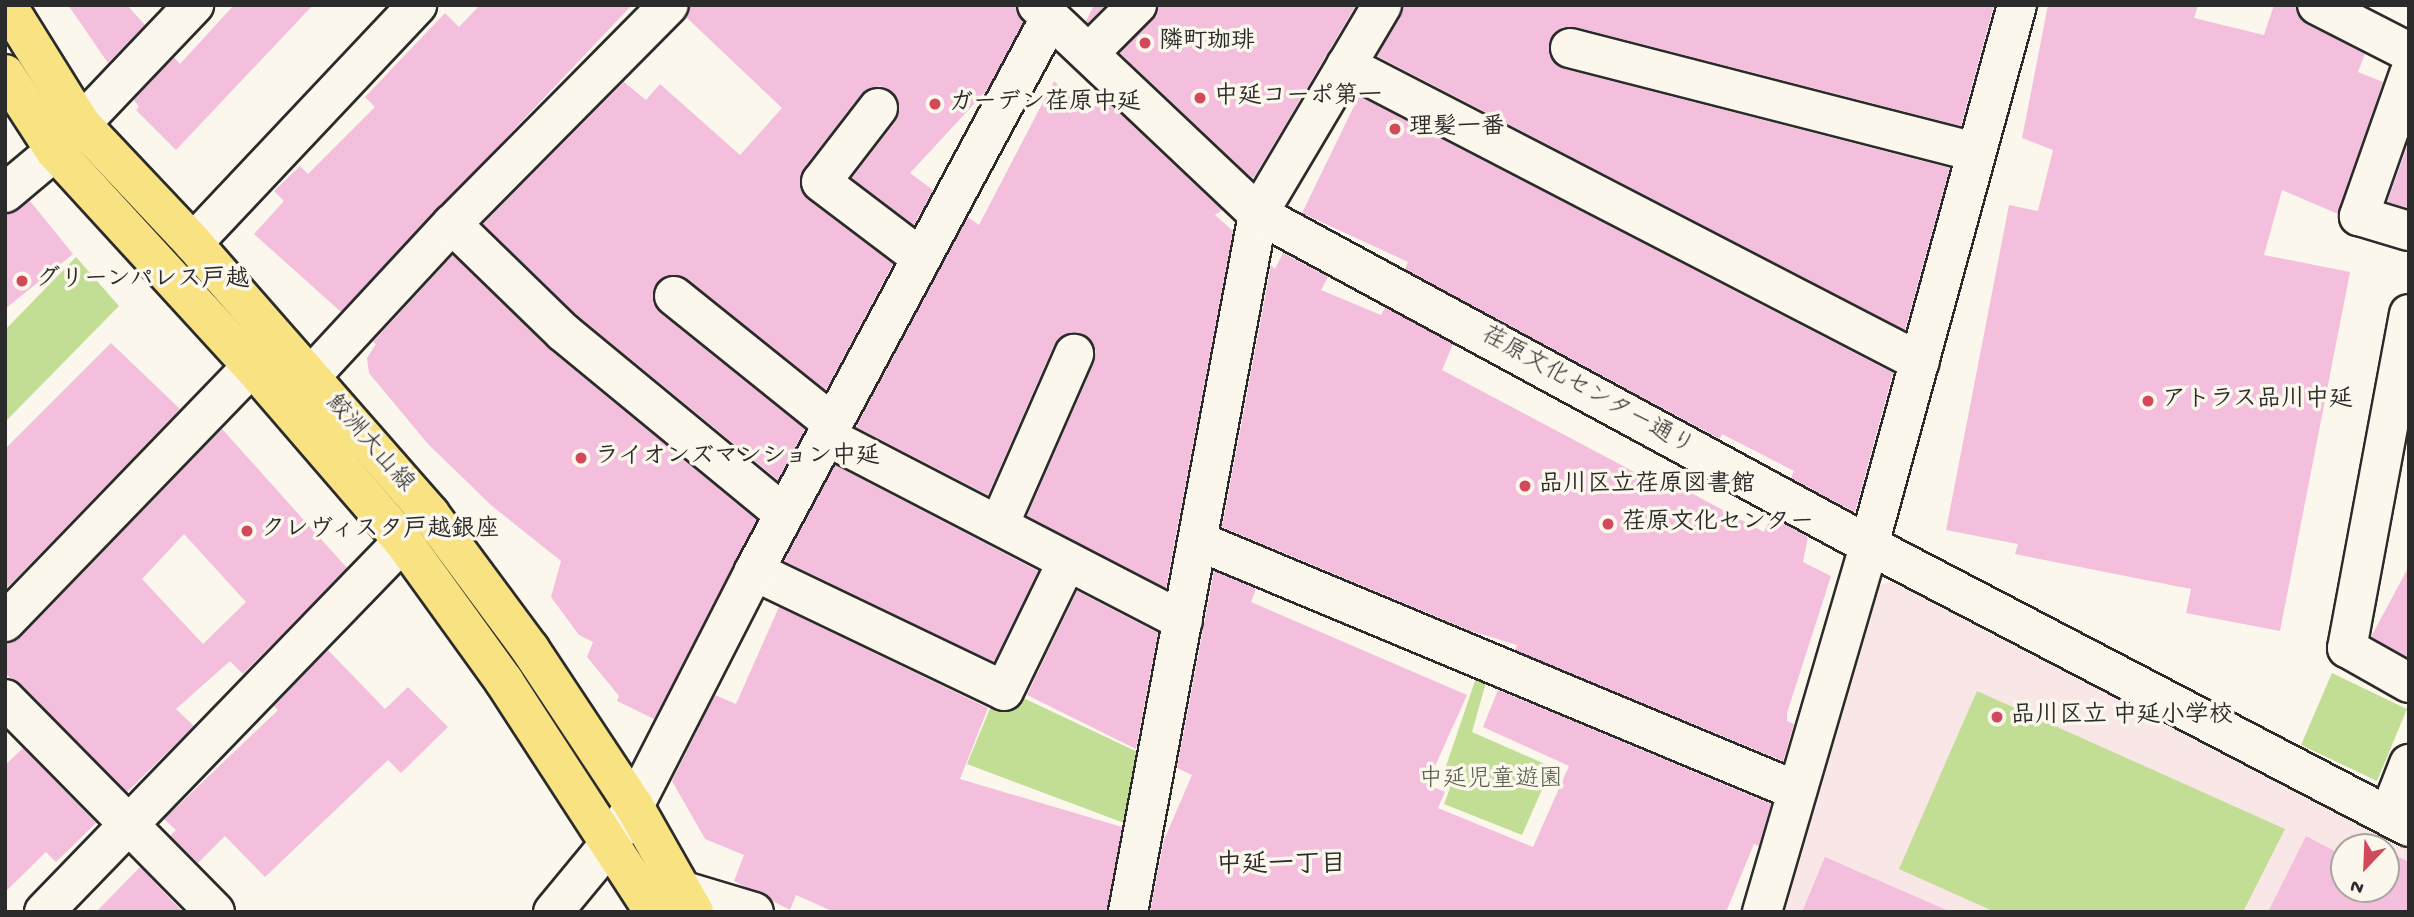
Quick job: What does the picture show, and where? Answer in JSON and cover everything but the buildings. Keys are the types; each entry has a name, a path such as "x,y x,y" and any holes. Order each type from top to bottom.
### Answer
{"main road":[{"name":"鮫洲大山線","path":"7,5 68,138 252,366 403,541 504,681 611,842 677,905"},
{"name":"鮫洲大山線","path":"5,74 68,138 192,243 430,514 530,649 634,806 677,905"}],"street":[{"path":"5,193 68,138 194,5"},
{"path":"192,243 417,5"},
{"path":"311,376 452,224 669,5"},
{"path":"1089,54 1137,5"},
{"path":"1128,912 1258,214 1382,5"},
{"path":"1762,912 1869,545 2017,5"},
{"path":"2318,5 2408,53 2359,216 2409,231"},
{"path":"553,912 611,842 634,806 754,571 921,258 1044,12"},
{"name":"荏原文化センター通り","path":"1044,12 1258,214 1869,545 2399,821"},
{"path":"1570,47 1976,152"},
{"path":"1346,65 1920,362"},
{"path":"878,108 821,183 921,258"},
{"path":"452,224 563,332 784,514"},
{"path":"674,296 829,430 999,525 1183,621"},
{"path":"2409,314 2347,649 2409,683"},
{"path":"999,525 1074,354"},
{"path":"5,622 252,366"},
{"path":"44,912 403,541"},
{"path":"1198,541 1797,791"},
{"path":"754,571 1004,691 1067,561"},
{"path":"5,699 215,912"},
{"path":"2399,821 2409,764"},
{"path":"677,905 754,912"}],"shaded area":[{"name":"品川区立 中延小学校","path":"1895,580 2382,833 2330,833 2330,903 2400,903 2400,842 2409,847 2409,912 1778,912 1872,588"}],"green space":[{"path":"76,257 119,306 5,422 5,330"},
{"path":"2332,673 2407,709 2377,781 2301,745"},
{"name":"中延児童遊園","path":"1477,675 1487,679 1472,732 1552,767 1522,835 1444,804 1450,788 1441,781"},
{"path":"1977,691 2285,829 2243,912 1995,912 1899,869"},
{"path":"996,694 1017,695 1146,756 1135,827 967,764"}],"place":[{"name":"隣町珈琲","path":"1145,43"},
{"name":"中延コーポ第一","path":"1200,98"},
{"name":"ガーデン荏原中延","path":"935,104"},
{"name":"理髪一番","path":"1395,129"},
{"name":"グリーンパレス戸越","path":"22,281"},
{"name":"アトラス品川中延","path":"2148,401"},
{"name":"ライオンズマンション中延","path":"581,458"},
{"name":"品川区立荏原図書館","path":"1525,486"},
{"name":"荏原文化センター","path":"1608,524"},
{"name":"クレヴィスタ戸越銀座","path":"247,531"},
{"name":"品川区立 中延小学校","path":"1997,717"}],"district":[{"name":"中延一丁目","path":"1281,867"}]}
